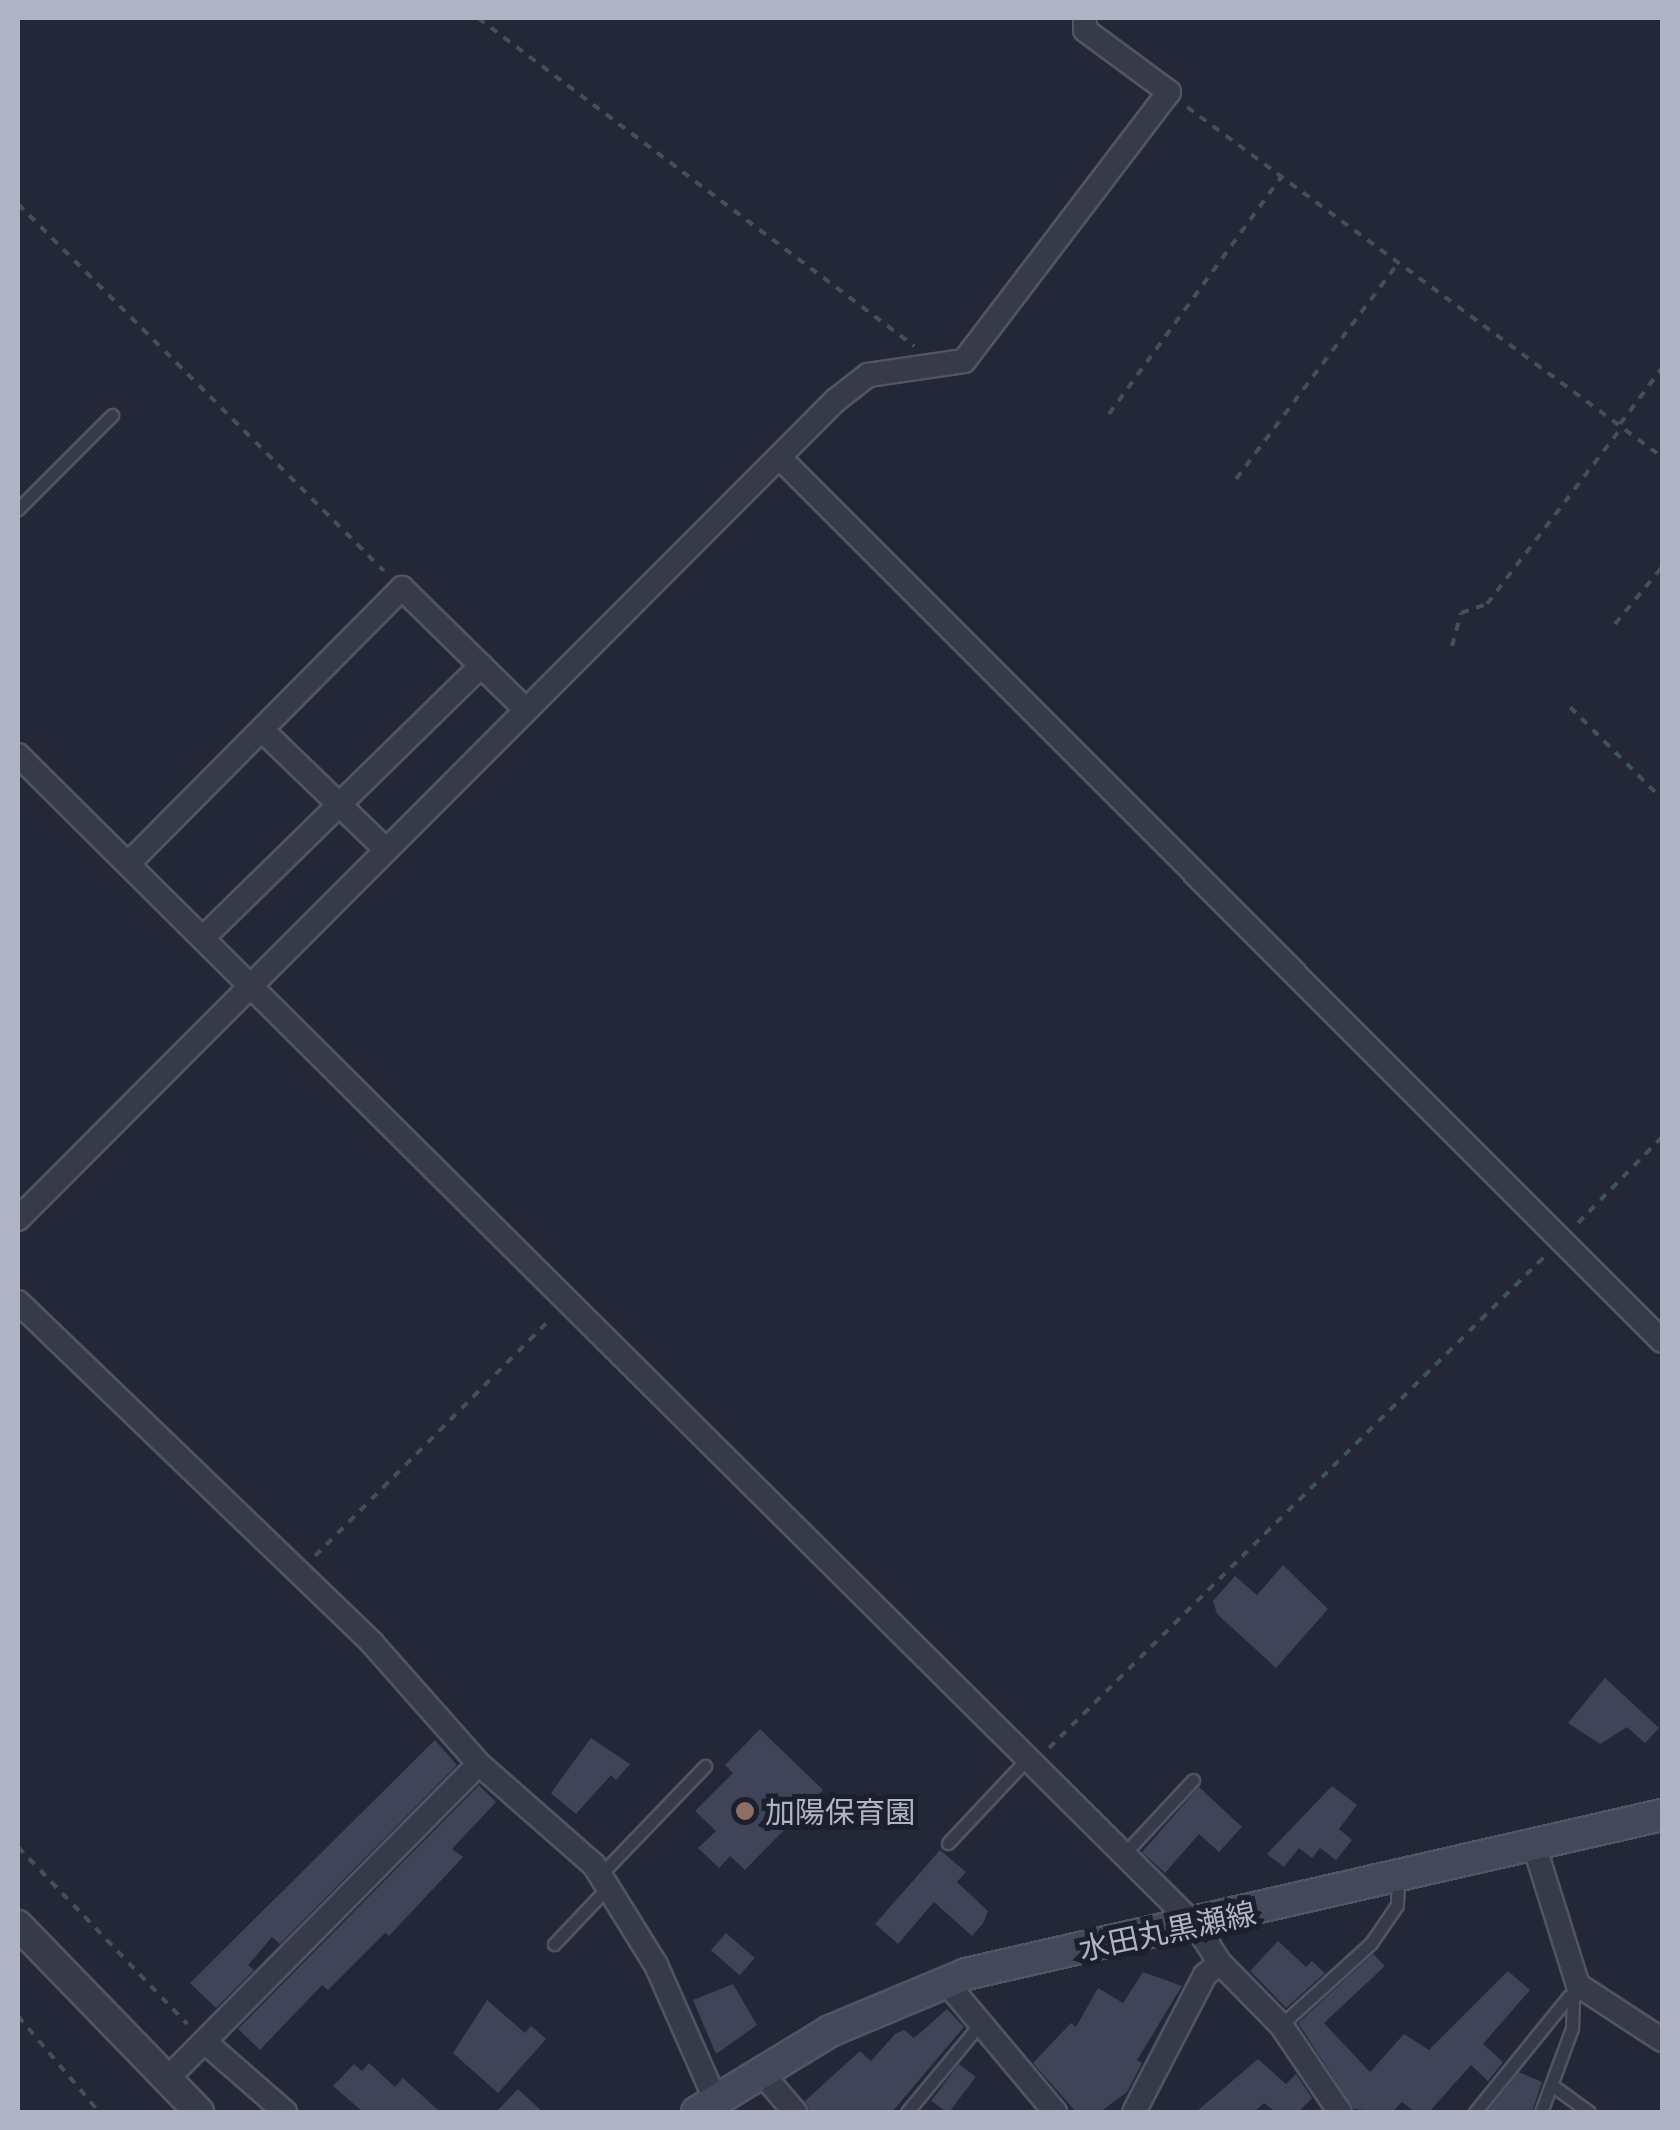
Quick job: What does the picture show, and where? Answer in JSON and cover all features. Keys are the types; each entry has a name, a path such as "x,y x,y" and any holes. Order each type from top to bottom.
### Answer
{"main road":[{"name":"水田丸黒瀬線","path":"706,2106 760,2071 887,2004 946,1982 1662,1816"}],"street":[{"path":"18,1219 779,456 868,376 940,369 964,361 1168,92 1084,30 1085,18"},
{"path":"779,456 1662,1341"},
{"path":"130,862 402,588 524,708"},
{"path":"204,937 481,666"},
{"path":"262,730 384,848"},
{"path":"18,756 130,862 1196,1926 1220,1963 1280,2025 1330,2109"},
{"path":"18,1302 295,1575 372,1643 478,1764 605,1880 656,1965 706,2106"},
{"path":"167,2079 478,1764"},
{"path":"1534,1845 1574,1991 1662,2040"},
{"path":"18,1924 200,2112"},
{"path":"1134,2112 1206,1975 1220,1963"},
{"path":"946,1982 1055,2112"},
{"path":"206,2043 285,2112"},
{"path":"760,2071 795,2112"}],"lane":[{"path":"18,509 112,415"},
{"path":"948,1843 1030,1761"},
{"path":"554,1944 705,1766"},
{"path":"1124,1854 1194,1780"},
{"path":"1280,2025 1371,1943 1397,1906 1398,1878"},
{"path":"1541,2112 1572,2028 1574,1991"},
{"path":"1475,2112 1574,1991"},
{"path":"907,2112 980,2024"},
{"path":"1553,2086 1589,2112"}],"path":[{"path":"478,18 940,369"},
{"path":"1168,92 1662,457"},
{"path":"1110,414 1281,177"},
{"path":"18,204 402,588"},
{"path":"1236,479 1398,263"},
{"path":"1452,646 1462,613 1486,604 1662,368"},
{"path":"1616,624 1662,567"},
{"path":"1570,707 1662,799"},
{"path":"1030,1761 1562,1240 1662,1137"},
{"path":"295,1575 569,1300"},
{"path":"18,1847 206,2043"},
{"path":"18,2016 99,2112"}],"building":[{"path":"1283,1565 1328,1609 1276,1668 1217,1614 1213,1601 1235,1576 1257,1595"},
{"path":"1605,1678 1659,1728 1645,1743 1627,1727 1600,1744 1568,1723"},
{"path":"760,1729 823,1790 745,1870 730,1856 719,1868 698,1848 716,1831 695,1811 733,1773 725,1765"},
{"path":"591,1738 630,1764 616,1780 611,1775 576,1814 551,1793"},
{"path":"435,1740 457,1765 280,1944 272,1937 248,1965 254,1970 216,2008 190,1983"},
{"path":"479,1785 496,1802 452,1849 463,1857 389,1936 385,1933 328,1990 322,1985 260,2050 238,2029"},
{"path":"1332,1786 1357,1805 1339,1829 1352,1840 1336,1860 1320,1848 1312,1858 1299,1848 1284,1867 1267,1854"},
{"path":"1199,1787 1242,1827 1219,1852 1199,1834 1165,1873 1142,1852"},
{"path":"940,1850 966,1872 957,1882 988,1911 984,1922 972,1936 934,1902 898,1944 875,1924"},
{"path":"726,1933 755,1958 740,1975 711,1950"},
{"path":"1278,1941 1306,1967 1312,1961 1325,1973 1286,2008 1250,1971"},
{"path":"1373,1954 1385,1966 1324,2023 1370,2072 1404,2034 1429,2050 1508,1971 1530,1990 1483,2044 1503,2062 1488,2081 1471,2065 1429,2112 1415,2112 1402,2102 1392,2112 1354,2109 1298,2023"},
{"path":"1143,1972 1182,1986 1137,2060 1142,2063 1127,2092 1100,2112 1076,2112 1033,2063 1071,2023 1076,2027 1098,1988 1123,2003"},
{"path":"733,1984 757,2025 716,2054 693,2000"},
{"path":"487,2000 525,2033 531,2026 546,2039 498,2093 453,2053"},
{"path":"947,2009 964,2027 892,2112 810,2112 805,2101 860,2051 871,2061 895,2034 904,2030 914,2038"},
{"path":"1258,2059 1286,2084 1296,2074 1312,2098 1298,2112 1276,2112 1264,2103 1254,2112 1196,2112"},
{"path":"369,2063 395,2087 403,2078 440,2112 363,2112 333,2086 354,2064 362,2071"},
{"path":"959,2064 976,2077 949,2112 931,2101"},
{"path":"1519,2072 1542,2082 1532,2112 1487,2112"},
{"path":"518,2089 543,2112 496,2112"}],"place":[{"name":"加陽保育園","path":"745,1811"}]}
